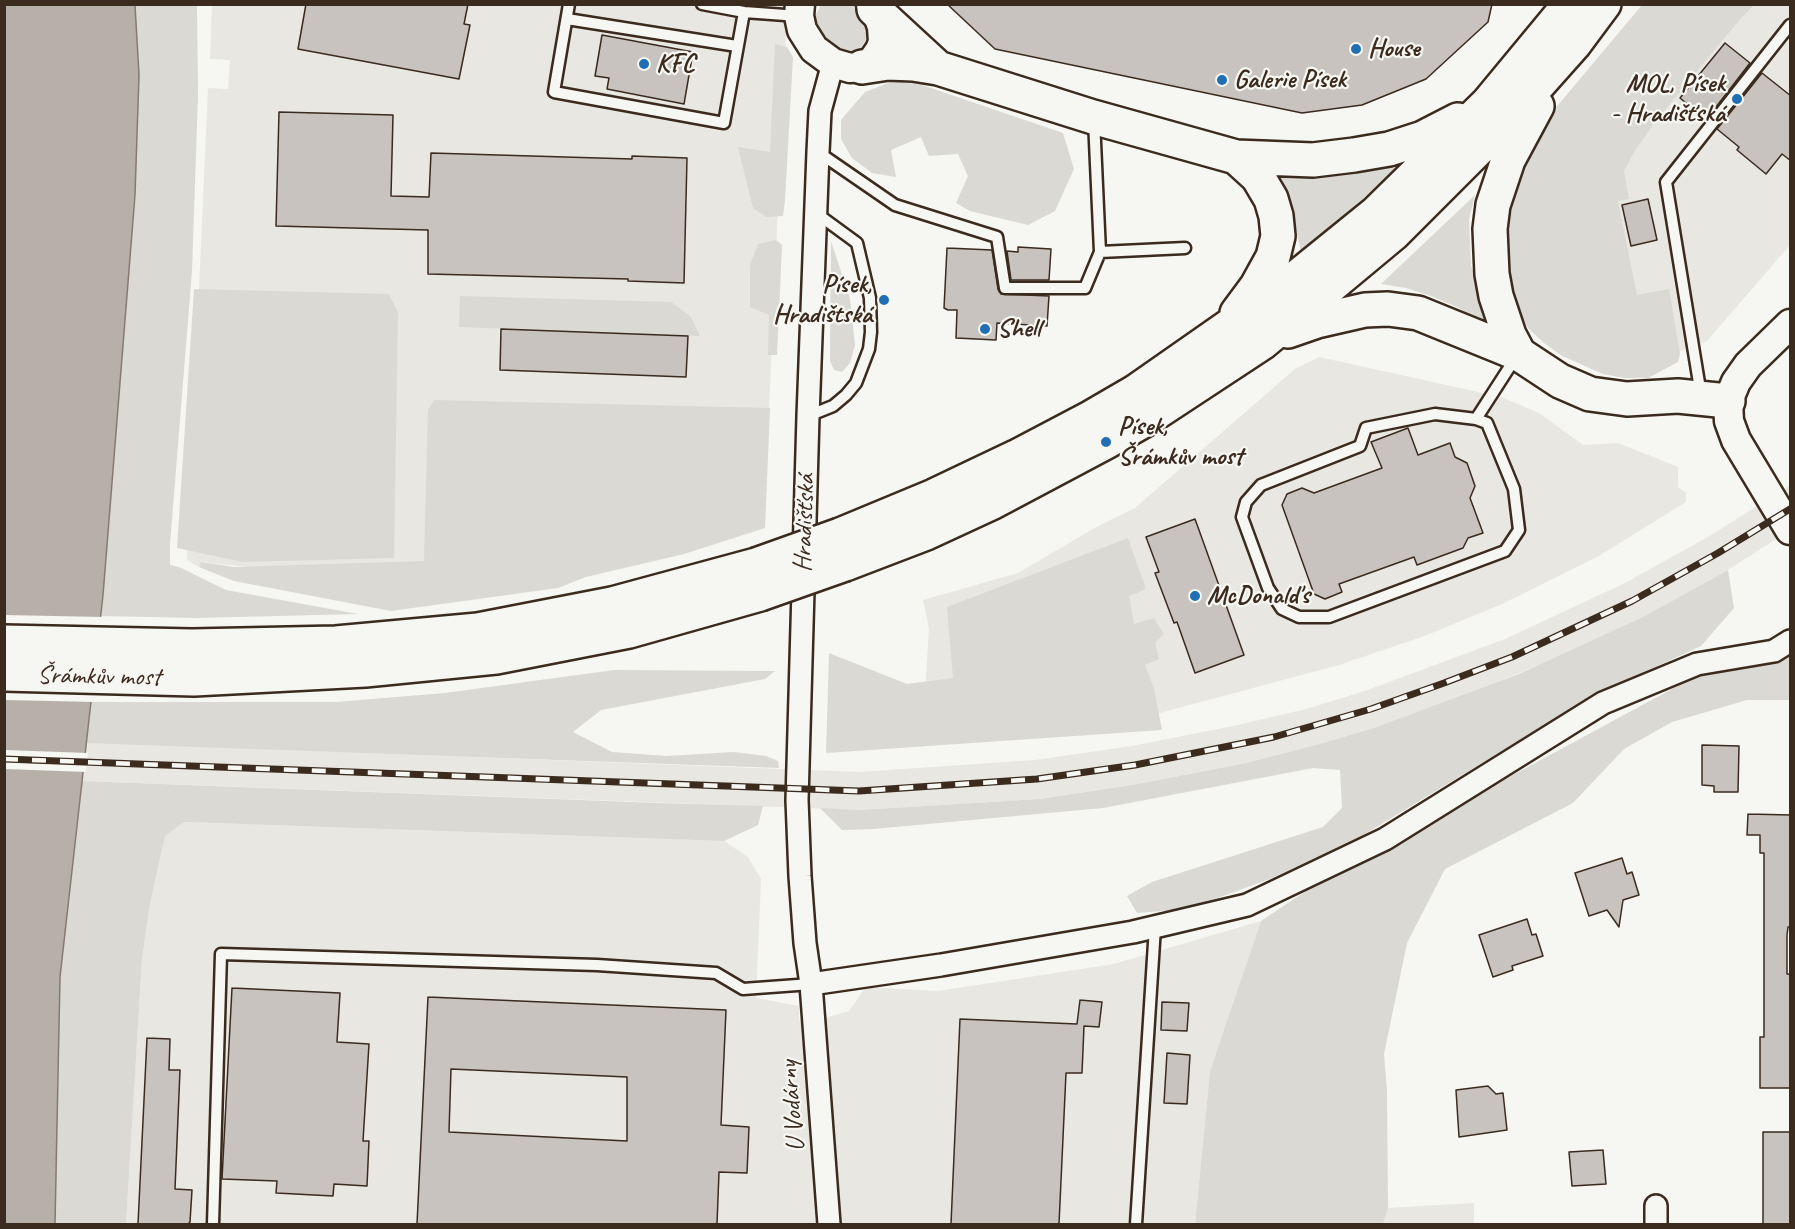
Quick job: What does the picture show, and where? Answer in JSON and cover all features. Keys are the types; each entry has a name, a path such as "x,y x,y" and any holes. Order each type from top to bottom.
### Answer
{"highway":[{"path":"843,550 934,496 1026,452 1135,392 1213,340 1281,290 1376,213 1488,102 1570,4"},
{"path":"758,579 843,550 926,533 993,502 1148,418 1262,343 1393,234 1502,125 1575,43 1604,4"},
{"path":"873,7 938,68"},
{"path":"1519,354 1502,315 1492,274 1490,229 1493,205 1500,181 1518,140 1575,43"},
{"path":"848,65 896,63 938,68 1093,117 1236,157 1313,160 1389,149 1431,134 1488,102"},
{"path":"1213,340 1257,286 1273,257 1278,236 1271,199 1258,177 1236,157"},
{"path":"1262,343 1317,321 1365,310 1388,309 1418,313 1519,354 1560,381 1590,394 1627,399 1678,396 1715,399"},
{"name":"Šrámkův most","path":"4,642 192,646 336,643 478,630 758,579"},
{"name":"Šrámkův most","path":"4,674 194,679 365,670 496,657 628,631 758,579"}],"street":[{"name":"Hradišťská","path":"811,984 805,943 800,876 798,800 808,416 818,152 823,98 848,65 877,56 883,42 882,27 873,7"},
{"path":"800,10 802,30 809,43 820,55 848,65"},
{"path":"1791,324 1748,365 1736,382 1715,399 1729,421 1736,440 1791,530"},
{"path":"811,984 941,965 1155,927 1247,905 1385,839 1603,703 1697,664 1773,651 1791,641"},
{"name":"U Vodárny","path":"811,984 829,1224"}],"lane":[{"path":"569,4 554,92 724,123 744,12"},
{"path":"702,4 744,12 800,10"},
{"path":"567,19 737,46"},
{"path":"1715,399 1666,182 1791,25"},
{"path":"818,152 895,205 997,237 1005,288 1085,288 1100,252 1093,117"},
{"path":"808,416 833,406 846,395 855,383 869,349 871,332 870,298 856,243 815,212"},
{"path":"1100,252 1185,248"},
{"path":"1476,419 1519,354"},
{"path":"1435,414 1476,419 1487,423 1514,489 1519,530 1505,551 1329,617 1299,617 1282,609 1268,588 1242,517 1246,502 1261,485 1360,446 1366,428 1435,414"},
{"path":"1136,1224 1155,927"},
{"path":"213,1224 221,954 597,965 717,973 743,989 811,984"}],"shaded area":[{"path":"5,5 135,5 139,75 135,195 103,595 60,977 55,1224 5,1224"},
{"path":"135,5 197,5 198,96 192,271 170,565 179,567 226,590 358,614 196,618 100,616 135,195 139,75"},
{"path":"212,5 787,5 764,522 492,559 258,568 202,562 199,567 187,560 208,88 228,89 230,60 210,59"},
{"path":"821,5 858,6 868,27 866,40 860,48 851,52 841,52 826,43 816,22 816,14"},
{"path":"1642,5 1754,5 1655,122 1624,171 1629,199 1618,201 1637,295 1669,289 1680,354 1678,362 1648,378 1624,378 1603,374 1562,356 1528,328 1511,301 1500,247 1506,216 1520,174 1548,117"},
{"path":"1649,5 1790,5 1790,245 1707,341 1657,360 1523,185"},
{"path":"775,44 787,47 793,57 783,216 766,217 753,208 738,147 770,152"},
{"path":"893,81 922,85 1063,133 1074,169 1055,211 1028,225 970,211 956,203 968,176 958,154 929,156 921,137 891,150 896,177 872,173 852,158 841,139 841,120 865,92"},
{"path":"1416,152 1301,253 1295,224 1280,187 1269,168"},
{"path":"1475,195 1469,219 1471,265 1495,329 1457,307 1431,296 1406,288 1381,284"},
{"path":"776,240 782,245 777,355 768,355 769,315 750,307 750,265 758,244"},
{"path":"831,241 850,299 855,345 850,363 842,372 834,370 830,361"},
{"path":"194,289 389,294 398,313 394,558 243,562 177,548"},
{"path":"460,296 671,302 691,317 700,336 459,327"},
{"path":"1319,357 1501,397 1539,413 1583,445 1618,443 1678,467 1678,487 1686,493 1686,502 1597,557 1502,604 1422,637 1339,665 1152,715 923,723 929,628 923,600 1018,573 1098,526 1135,508 1295,369"},
{"path":"434,400 770,408 765,528 684,554 586,577 558,588 391,611 234,581 199,567 201,562 234,567 424,561 428,410"},
{"path":"1790,485 1790,530 1728,570 1641,618 1580,648 1451,701 1377,727 1246,763 1138,784 1040,799 859,810 5,778 5,739 859,772 1035,760 1132,746 1306,709 1365,691 1505,639 1623,584 1708,537"},
{"path":"1128,538 1146,589 1129,596 1134,624 1154,618 1164,634 1155,643 1159,659 1145,665 1154,689 1162,730 826,753 829,653 907,684 953,678 947,607"},
{"path":"1728,570 1734,608 1701,646 1592,696 1360,837 1270,879 1187,909 1137,913 1127,896 1152,882 1323,827 1342,808 1340,770 1313,768 1103,808 873,829 842,830 820,808 859,810 1040,799 1138,784 1246,763 1316,745 1377,727 1519,674 1641,618"},
{"path":"1790,653 1790,700 1747,700 1672,722 1624,749 1573,803 1445,869 1407,943 1384,1054 1387,1091 1388,1208 1383,1224 1195,1224 1210,1071 1261,921 1339,869 1698,675"},
{"path":"614,670 775,671 765,679 601,710 573,732 612,752 666,756 734,752 766,756 778,761 779,768 86,743 90,702 336,702 445,693"},
{"path":"82,781 763,806 758,825 724,841 184,822 165,836 150,903 142,959 126,1224 55,1224 60,977"},
{"path":"184,822 724,841 748,857 761,879 756,998 799,1006 799,1021 825,1018 849,1011 866,987 938,991 1114,964 1261,921 1210,1071 1195,1224 126,1224 142,959 150,902 165,835"},
{"path":"1474,1203 1474,1224 1383,1224 1388,1208"}],"pier":[{"path":"5,615 103,617 94,702 5,700"},
{"path":"5,750 88,753 86,772 5,769"}],"building":[{"path":"306,4 468,4 464,24 470,25 459,79 298,49"},
{"name":"Galerie Písek","path":"947,4 1492,4 1488,22 1426,79 1362,105 1302,113 995,49"},
{"name":"KFC","path":"602,35 693,52 684,104 607,89 609,78 595,76"},
{"path":"1725,43 1750,63 1706,120 1680,98"},
{"path":"1762,73 1791,96 1791,161 1782,154 1766,174 1737,150 1739,147 1717,129"},
{"path":"279,112 393,115 391,196 429,197 431,153 632,159 632,156 687,158 684,283 628,281 628,279 428,274 428,230 276,226"},
{"path":"1648,199 1657,240 1631,246 1622,205"},
{"path":"1018,247 1051,249 1049,280 1011,280 1007,251 1018,252"},
{"path":"947,248 992,250 998,289 1001,294 1049,296 1047,326 997,323 996,340 956,338 957,310 944,308"},
{"path":"501,329 688,336 686,377 500,370"},
{"path":"1408,428 1418,455 1450,443 1455,457 1467,463 1475,486 1470,498 1483,533 1468,538 1463,548 1417,565 1414,557 1339,584 1342,592 1325,599 1314,594 1282,505 1287,494 1302,488 1314,493 1382,468 1371,442"},
{"name":"McDonald's","path":"1195,519 1244,655 1195,673 1177,622 1174,623 1155,573 1159,572 1146,537"},
{"path":"1702,745 1739,746 1738,792 1714,792 1714,786 1702,785"},
{"path":"1748,814 1791,815 1791,927 1788,927 1787,935 1787,974 1791,974 1791,1088 1760,1088 1760,1037 1764,1037 1764,853 1760,853 1760,835 1747,835"},
{"path":"1622,858 1627,874 1632,872 1639,895 1623,900 1619,927 1607,910 1589,916 1575,873"},
{"path":"1527,919 1532,935 1536,934 1543,956 1512,966 1513,970 1493,977 1479,935"},
{"path":"232,988 340,993 337,1042 369,1044 363,1141 369,1141 367,1186 334,1184 333,1196 276,1193 277,1181 222,1179"},
{"path":"428,997 726,1010 721,1125 749,1127 747,1173 719,1172 717,1224 417,1224","holes":["451,1069 627,1077 627,1141 449,1132"]},
{"path":"1080,1000 1102,1002 1099,1027 1084,1026 1082,1073 1066,1073 1059,1224 951,1224 960,1019 1077,1024"},
{"path":"1162,1002 1189,1003 1187,1031 1161,1030"},
{"path":"147,1038 170,1039 169,1070 180,1070 175,1189 192,1190 188,1224 138,1224"},
{"path":"1167,1053 1190,1055 1187,1104 1164,1103"},
{"path":"1488,1086 1496,1094 1503,1093 1507,1130 1459,1137 1456,1090"},
{"path":"1763,1132 1791,1132 1791,1224 1763,1224"},
{"path":"1603,1150 1606,1184 1572,1186 1569,1152"}],"railway":[{"path":"4,759 859,791 1037,779 1135,765 1274,737 1371,709 1444,683 1512,657 1632,601 1790,509"}],"place":[{"name":"House","path":"1356,49"},
{"name":"KFC","path":"644,64"},
{"name":"Galerie Písek","path":"1222,80"},
{"name":"MOL, Písek - Hradišťská","path":"1737,99"},
{"name":"Písek, Hradištská","path":"884,300"},
{"name":"Shell","path":"985,329"},
{"name":"Písek, Šrámkův most","path":"1106,442"},
{"name":"McDonald's","path":"1195,596"}]}
